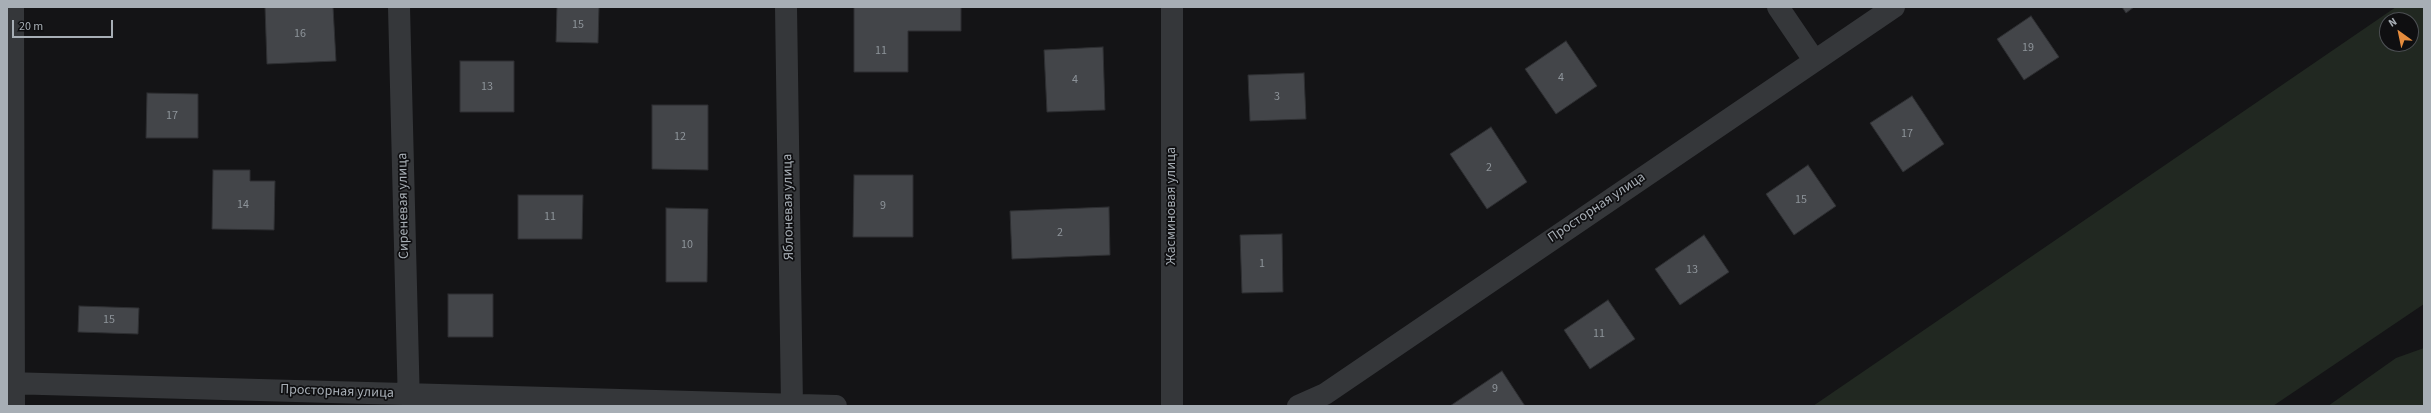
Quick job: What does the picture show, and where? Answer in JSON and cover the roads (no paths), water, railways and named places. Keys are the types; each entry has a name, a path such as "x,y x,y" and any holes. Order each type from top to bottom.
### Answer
{"street":[{"path":"13,7 11,383 14,406"},
{"name":"Сиреневая улица","path":"399,7 409,400"},
{"name":"Яблоневая улица","path":"786,7 792,405"},
{"name":"Жасминовая улица","path":"1172,7 1172,406"},
{"path":"1778,7 1814,60"},
{"name":"Просторная улица","path":"1298,406 1325,394 1894,7"},
{"name":"Просторная улица","path":"11,383 409,400 836,406"}]}
